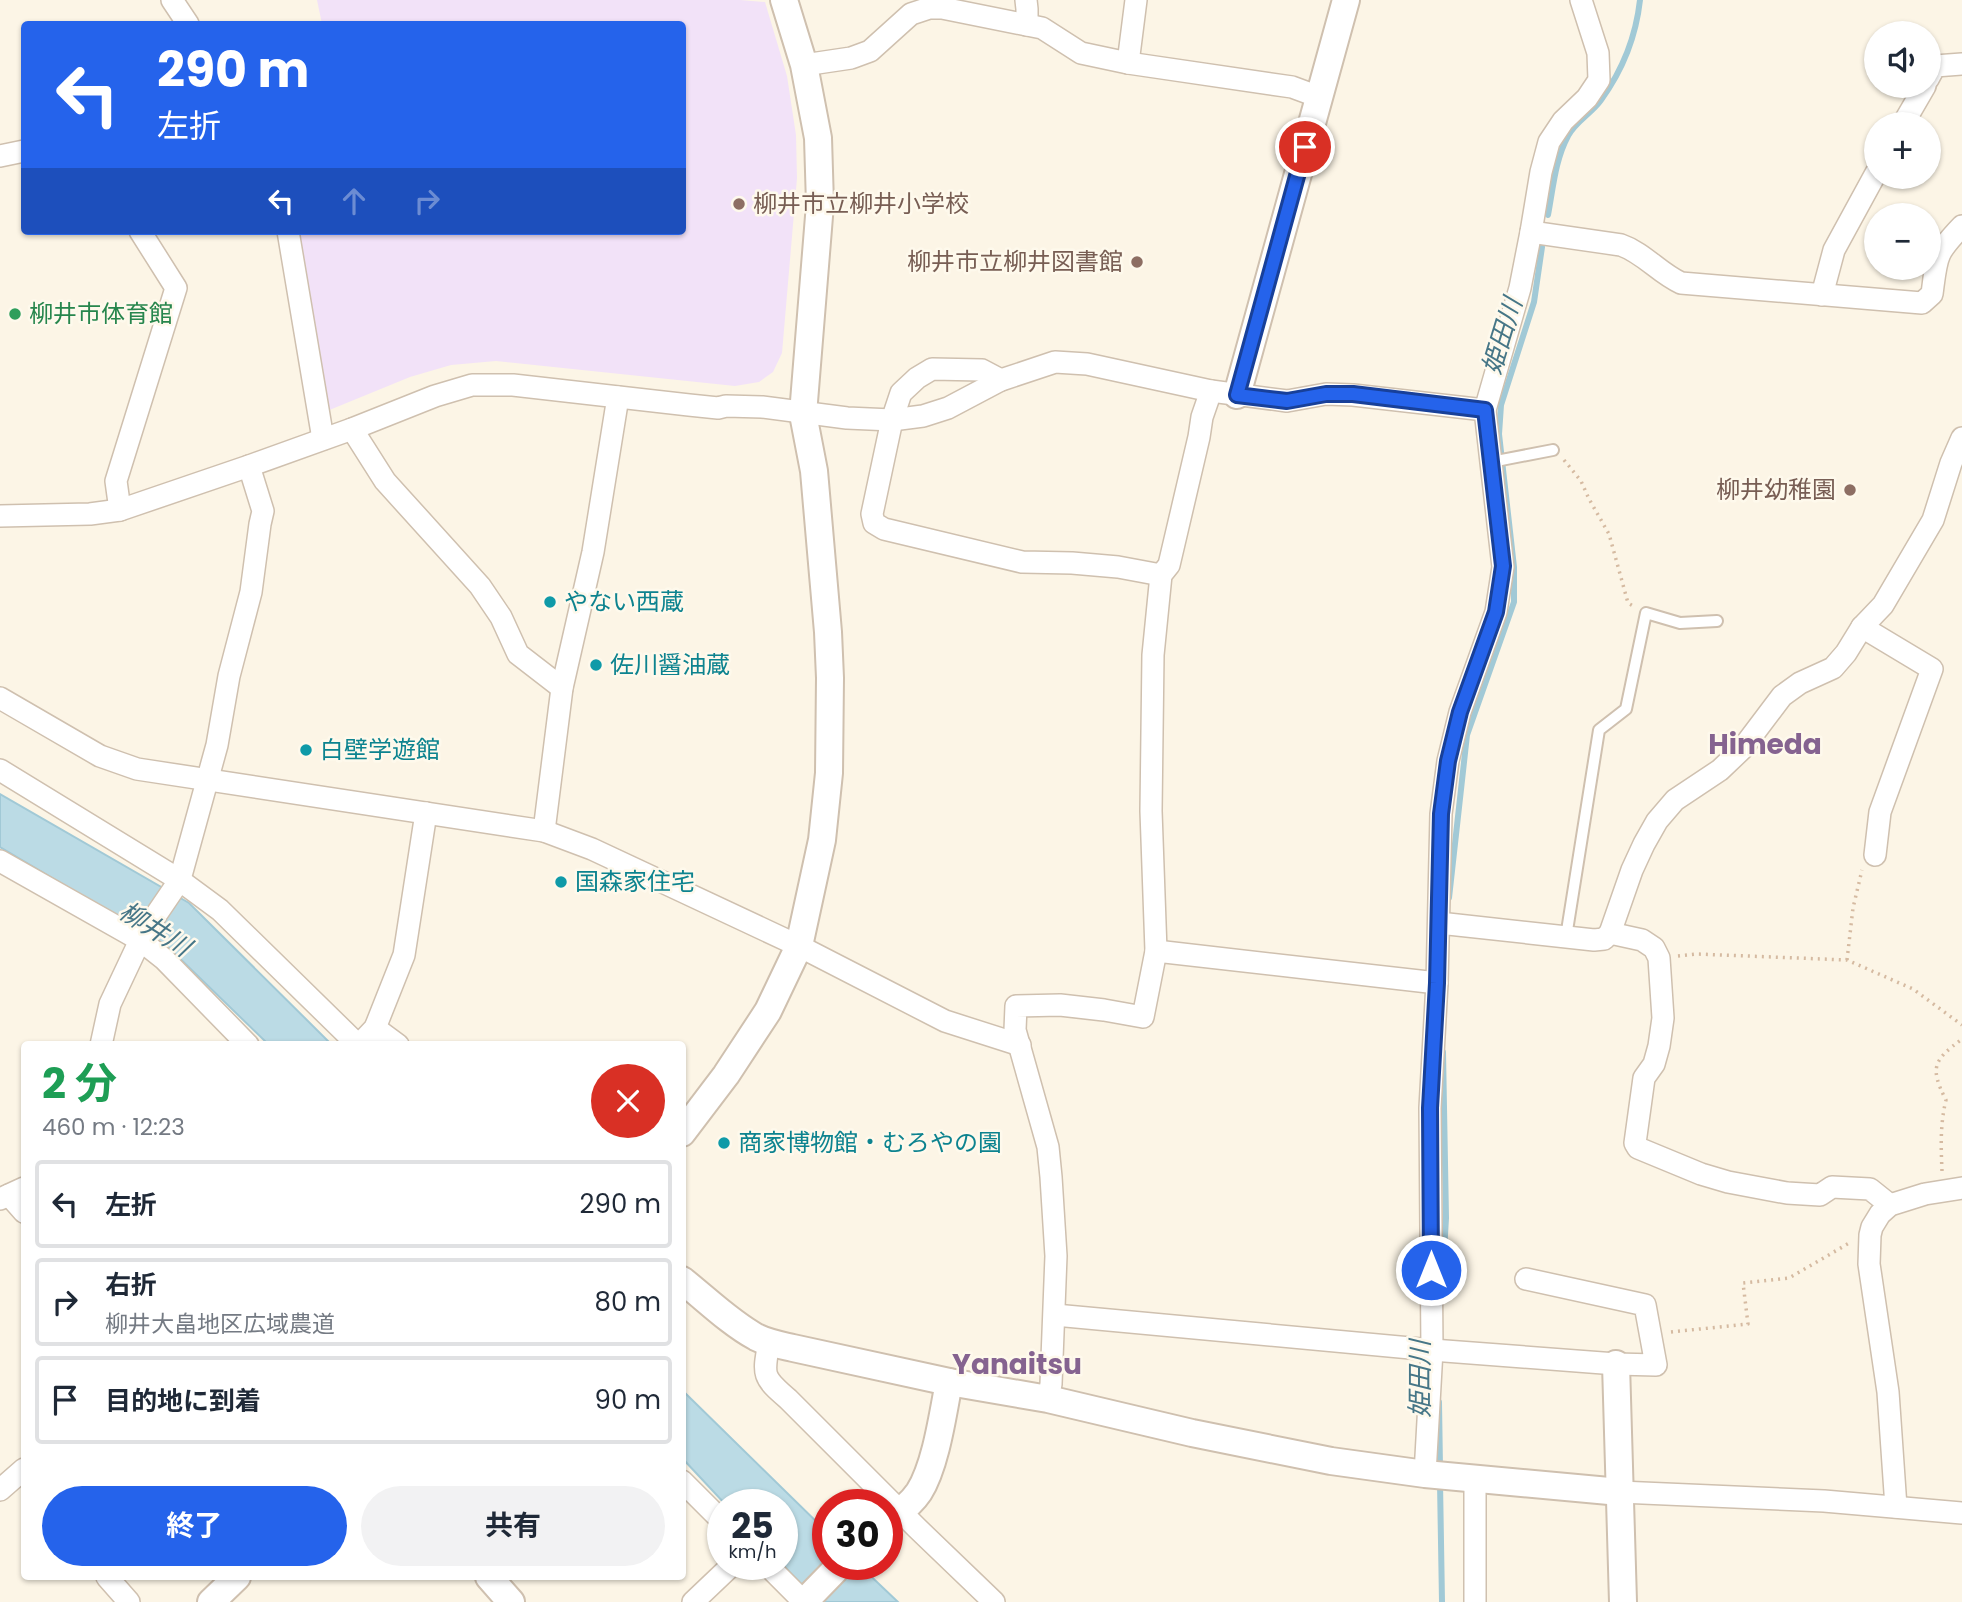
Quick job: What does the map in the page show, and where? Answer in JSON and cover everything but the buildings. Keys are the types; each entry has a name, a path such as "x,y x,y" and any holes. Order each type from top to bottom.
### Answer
{"street":[{"path":"172,0 186,21"},
{"path":"686,1128 726,1075 768,1011 799,946 822,840 829,774 830,678 814,471 803,414 820,204 818,138 804,65 784,0"},
{"path":"1026,0 1027,24"},
{"path":"1128,63 1136,0"},
{"path":"1048,1399 1055,1315 1056,1256 1048,1147 1015,1030 1016,1006 1060,1005 1143,1017 1156,951 1151,811 1153,656 1161,575 1169,565 1202,417 1224,393 1319,97 1346,0"},
{"path":"1435,1475 1430,1108 1437,983 1441,814 1448,761 1460,712 1496,612 1503,566 1485,410 1520,288 1549,142 1563,121 1587,98 1599,80 1598,53 1581,0"},
{"path":"804,65 850,58 870,51 911,14 929,8 942,8 1042,28 1081,53 1128,63 1292,88 1319,97"},
{"path":"1941,66 1962,64"},
{"path":"0,156 21,152"},
{"path":"1822,295 1834,250 1867,189"},
{"path":"1531,233 1634,250 1668,277 1681,283 1922,303 1932,294 1937,256 1943,245 1962,226"},
{"path":"120,510 117,481 176,288 143,235"},
{"path":"289,235 323,439"},
{"path":"0,516 90,514 120,510 472,385 513,385 718,408 762,407 803,414 892,419 923,416 948,408 1002,380 1055,362 1087,364 1224,393 1287,401 1326,394 1353,394 1485,410"},
{"path":"1002,380 982,370 932,369 901,393 892,419 872,514 874,523 884,529 1022,562 1118,567 1161,575"},
{"path":"544,831 562,688 593,552 618,397"},
{"path":"352,429 386,481 480,586 501,617 518,654 562,688"},
{"path":"1439,923 1604,939 1610,933 1632,870 1657,821 1675,800 1720,770 1742,749 1782,696 1800,683 1833,668 1862,627 1883,606 1933,520 1962,438"},
{"path":"103,1041 110,1004 141,937 176,883 217,745 229,676 251,593 263,511 249,466"},
{"path":"1862,627 1932,669 1880,812 1876,844"},
{"path":"0,698 100,756 137,769 544,831 592,849 799,946 945,1021 1020,1045"},
{"path":"0,770 220,910 354,1041"},
{"path":"362,1041 375,1028 404,955 426,813"},
{"path":"0,862 141,937 244,1041"},
{"path":"1610,933 1642,940 1654,948 1659,958 1663,1018 1654,1064 1644,1077 1634,1143 1638,1148 1728,1182 1787,1193 1820,1195 1832,1187 1870,1189 1890,1205"},
{"path":"1156,951 1437,983"},
{"path":"375,1028 393,1041"},
{"path":"1896,1507 1888,1392 1869,1264 1871,1227 1890,1205 1953,1189"},
{"path":"1055,1315 1432,1350 1656,1365 1645,1305 1526,1279"},
{"path":"686,1283 727,1317 769,1342 1331,1461 1435,1475 1620,1492 1824,1501 1962,1513"},
{"path":"769,1342 765,1375 770,1385 788,1399 870,1489"},
{"path":"1616,1364 1623,1602"},
{"path":"903,1507 919,1491 931,1462 949,1382"},
{"path":"0,1490 21,1477"},
{"path":"1475,1479 1475,1602"},
{"path":"686,1485 707,1506"},
{"path":"903,1524 994,1602"},
{"path":"110,1580 129,1602"},
{"path":"211,1602 234,1580"},
{"path":"492,1580 511,1602"},
{"path":"693,1602 716,1580"},
{"path":"786,1580 808,1598 825,1580"}],"lane":[{"path":"1491,462 1553,450"},
{"path":"1566,937 1599,730 1626,709 1646,613 1680,623 1717,621"}],"path":[{"path":"1553,450 1570,465 1581,481 1609,534 1628,603 1646,613"},
{"path":"1847,960 1853,908 1870,838 1876,844"},
{"path":"1659,958 1697,954 1847,960 1913,989 1962,1026"},
{"path":"1953,1189 1940,1139 1946,1100 1935,1071 1941,1055 1962,1039"},
{"path":"1651,1334 1748,1324 1743,1283 1789,1278 1863,1235 1870,1235"}],"shaded area":[{"name":"柳井市立柳井小学校","path":"317,0 765,2 787,76 796,135 797,178 782,353 773,372 759,382 735,386 496,361 451,365 410,377 327,411 300,235 686,235 686,21 321,21"}],"water":[{"name":"柳井川","path":"0,794 189,903 328,1041 265,1041 167,946 0,847"},
{"path":"686,1394 783,1489 711,1489 686,1462"},
{"path":"798,1504 812,1517 812,1580 875,1580 898,1602 818,1602 797,1580"}],"waterway":[{"name":"姫田川","path":"1548,215 1564,145 1571,131 1609,89 1627,53 1640,0"},
{"name":"姫田川","path":"1449,898 1467,735 1514,602 1514,567 1499,434 1501,405 1534,302 1542,247"},
{"name":"姫田川","path":"1442,1286 1446,1218 1443,1052"},
{"name":"姫田川","path":"1439,1402 1440,1468"},
{"name":"姫田川","path":"1440,1482 1442,1602"}],"place":[{"name":"柳井市立柳井小学校","path":"739,204"},
{"name":"柳井市立柳井図書館","path":"1137,262"},
{"name":"柳井市体育館","path":"15,314"},
{"name":"柳井幼稚園","path":"1850,490"},
{"name":"やない西蔵","path":"550,602"},
{"name":"佐川醤油蔵","path":"596,665"},
{"name":"白壁学遊館","path":"306,750"},
{"name":"国森家住宅","path":"561,882"},
{"name":"商家博物館・むろやの園","path":"724,1143"}],"district":[{"name":"Himeda","path":"1765,744"},
{"name":"Yanaitsu","path":"1017,1364"}],"route":[{"path":"1305,147 1237,395 1287,401 1326,394 1353,394 1485,410 1503,566 1496,612 1460,712 1448,761 1441,814 1437,983 1430,1108 1431,1270"}]}
